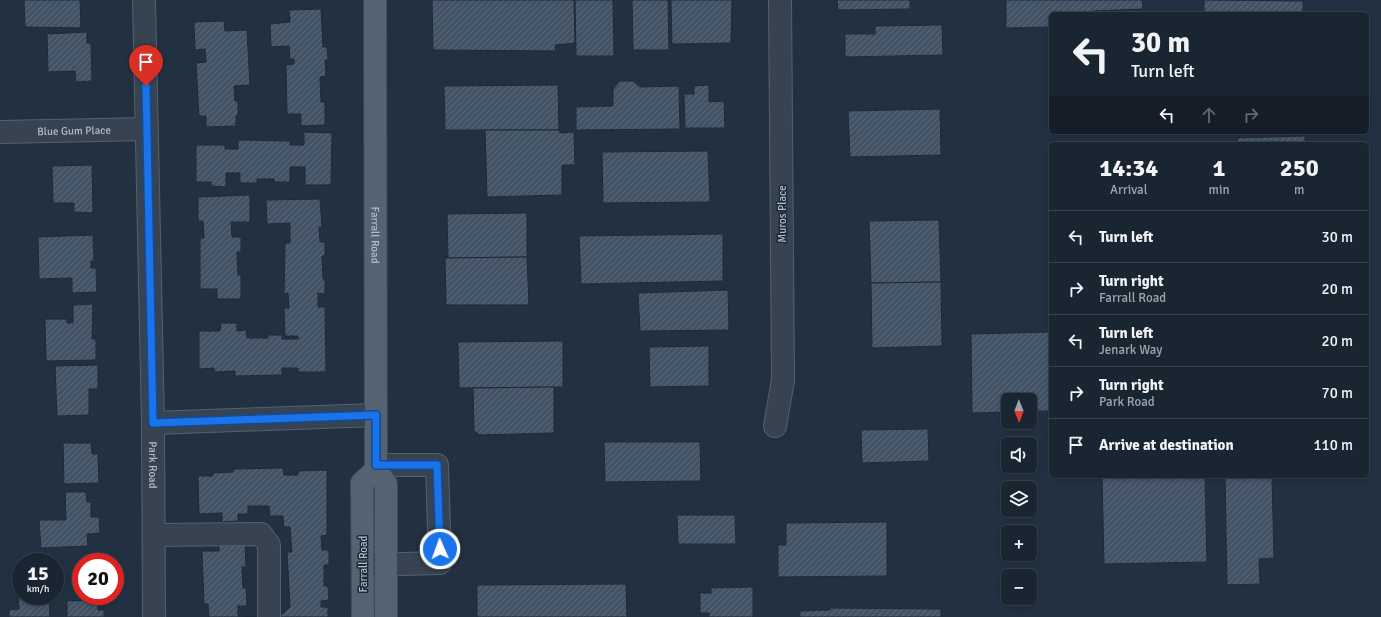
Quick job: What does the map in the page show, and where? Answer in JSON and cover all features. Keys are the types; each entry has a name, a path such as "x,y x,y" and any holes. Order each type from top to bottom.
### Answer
{"main road":[{"name":"Farrall Road","path":"374,0 376,467 386,484 386,617"},
{"name":"Farrall Road","path":"363,617 362,483 376,467"}],"street":[{"name":"Park Road","path":"144,0 153,423 154,617"},
{"name":"Muros Place","path":"775,426 783,380 780,0"},
{"name":"Blue Gum Place","path":"0,132 147,128"},
{"path":"153,423 376,415"},
{"path":"363,564 440,563 437,465 376,467"},
{"path":"154,535 261,534 269,545 269,617"}],"building":[{"path":"24,0 80,0 81,28 25,27"},
{"path":"432,0 574,0 575,43 555,45 556,51 433,50"},
{"path":"575,0 613,0 614,56 576,56"},
{"path":"632,0 668,0 669,50 633,50"},
{"path":"671,0 732,0 731,43 672,44"},
{"path":"837,0 910,0 910,9 838,10"},
{"path":"1006,0 1142,0 1143,9 1093,12 1049,12 1049,27 1006,28"},
{"path":"1204,0 1303,1 1303,12 1204,12"},
{"path":"321,9 323,47 327,47 328,60 325,60 326,76 320,77 321,102 325,102 325,125 301,126 301,114 287,114 286,65 294,64 294,59 290,59 289,46 271,47 270,24 290,22 289,10"},
{"path":"224,21 225,31 247,30 250,85 234,86 235,101 238,101 236,126 206,127 206,116 199,116 196,63 206,62 205,49 195,50 194,22"},
{"path":"942,25 943,55 845,57 845,34 875,34 875,26"},
{"path":"87,32 87,43 91,43 92,81 76,82 75,71 48,72 47,34"},
{"path":"620,81 633,81 640,87 679,86 680,129 576,130 576,107 613,106 613,89"},
{"path":"558,85 559,130 445,130 444,86"},
{"path":"709,85 709,102 724,101 725,128 685,128 684,94 694,94 694,86"},
{"path":"940,109 941,155 850,157 848,111"},
{"path":"485,130 559,130 560,133 574,132 575,165 562,165 562,195 487,197"},
{"path":"304,132 332,133 331,185 305,185 305,167 290,167 290,182 275,182 274,179 257,179 257,183 240,183 240,173 226,173 226,187 212,186 211,182 196,182 196,145 225,145 225,149 238,149 238,140 290,141 290,145 304,145"},
{"path":"1305,136 1305,142 1238,142 1237,138"},
{"path":"708,151 710,202 603,203 602,152"},
{"path":"92,165 93,213 74,212 74,203 53,203 52,166"},
{"path":"250,195 250,222 231,222 232,237 241,237 241,252 237,252 238,275 241,275 241,299 217,299 217,289 200,289 200,238 204,238 203,221 198,221 198,197"},
{"path":"320,199 322,227 319,227 320,242 325,242 325,256 322,256 325,294 318,293 318,307 325,307 326,372 298,372 298,368 282,368 282,375 235,376 235,371 214,372 214,368 199,369 199,331 220,331 221,323 237,323 237,331 246,330 247,338 268,338 268,335 282,335 282,339 298,339 298,336 285,336 284,308 289,308 288,293 284,294 285,243 290,243 290,223 267,224 266,200"},
{"path":"527,213 527,257 448,258 447,214"},
{"path":"939,220 941,282 871,283 869,221"},
{"path":"723,234 723,281 581,284 579,236"},
{"path":"93,235 94,261 91,261 91,268 96,268 97,292 72,293 72,278 39,279 38,237"},
{"path":"527,257 529,305 446,305 445,258"},
{"path":"941,282 942,346 872,348 871,283"},
{"path":"728,290 729,330 640,331 638,293"},
{"path":"93,304 92,339 96,339 96,360 46,361 45,319 67,319 67,323 73,323 73,305"},
{"path":"1049,332 1049,411 1037,411 1037,393 1001,393 1001,412 972,413 971,334"},
{"path":"563,341 563,387 459,388 458,342"},
{"path":"709,346 709,386 650,387 649,347"},
{"path":"98,365 98,389 89,389 89,415 57,416 55,366"},
{"path":"554,387 554,433 480,435 474,431 473,388"},
{"path":"928,429 929,461 862,463 861,430"},
{"path":"604,442 700,442 701,481 605,482"},
{"path":"63,443 91,443 92,454 98,454 99,483 64,484"},
{"path":"283,468 284,475 298,475 298,471 327,470 327,535 321,536 322,550 329,550 329,565 324,565 324,586 328,586 329,600 321,601 321,607 328,607 328,617 279,617 290,607 287,552 292,552 290,527 284,527 283,516 270,516 269,506 248,506 248,514 238,514 238,521 222,522 222,513 199,514 198,476 213,476 213,473 233,472 233,469"},
{"path":"1102,478 1205,478 1207,562 1104,564"},
{"path":"1225,478 1272,478 1274,558 1259,559 1260,584 1227,585"},
{"path":"65,492 86,492 87,502 91,502 91,517 99,517 100,533 87,534 88,546 41,548 39,520 66,520"},
{"path":"677,515 735,515 736,544 678,544"},
{"path":"887,522 887,576 778,577 778,545 786,545 786,523"},
{"path":"219,541 245,542 246,567 242,567 243,588 246,588 247,606 238,606 238,616 257,617 209,617 208,604 204,604 202,551 219,551"},
{"path":"626,584 627,617 477,617 477,585"},
{"path":"753,587 753,617 709,617 709,613 700,613 700,593 711,593 711,588"},
{"path":"67,601 72,601 72,605 98,605 98,610 104,610 104,617 67,617"},
{"path":"19,605 49,605 50,617 9,617 9,610 19,609"},
{"path":"830,608 941,609 941,617 800,617 800,611 830,610"}],"route":[{"path":"146,86 153,423 376,415 376,465 437,465 440,549"}]}
